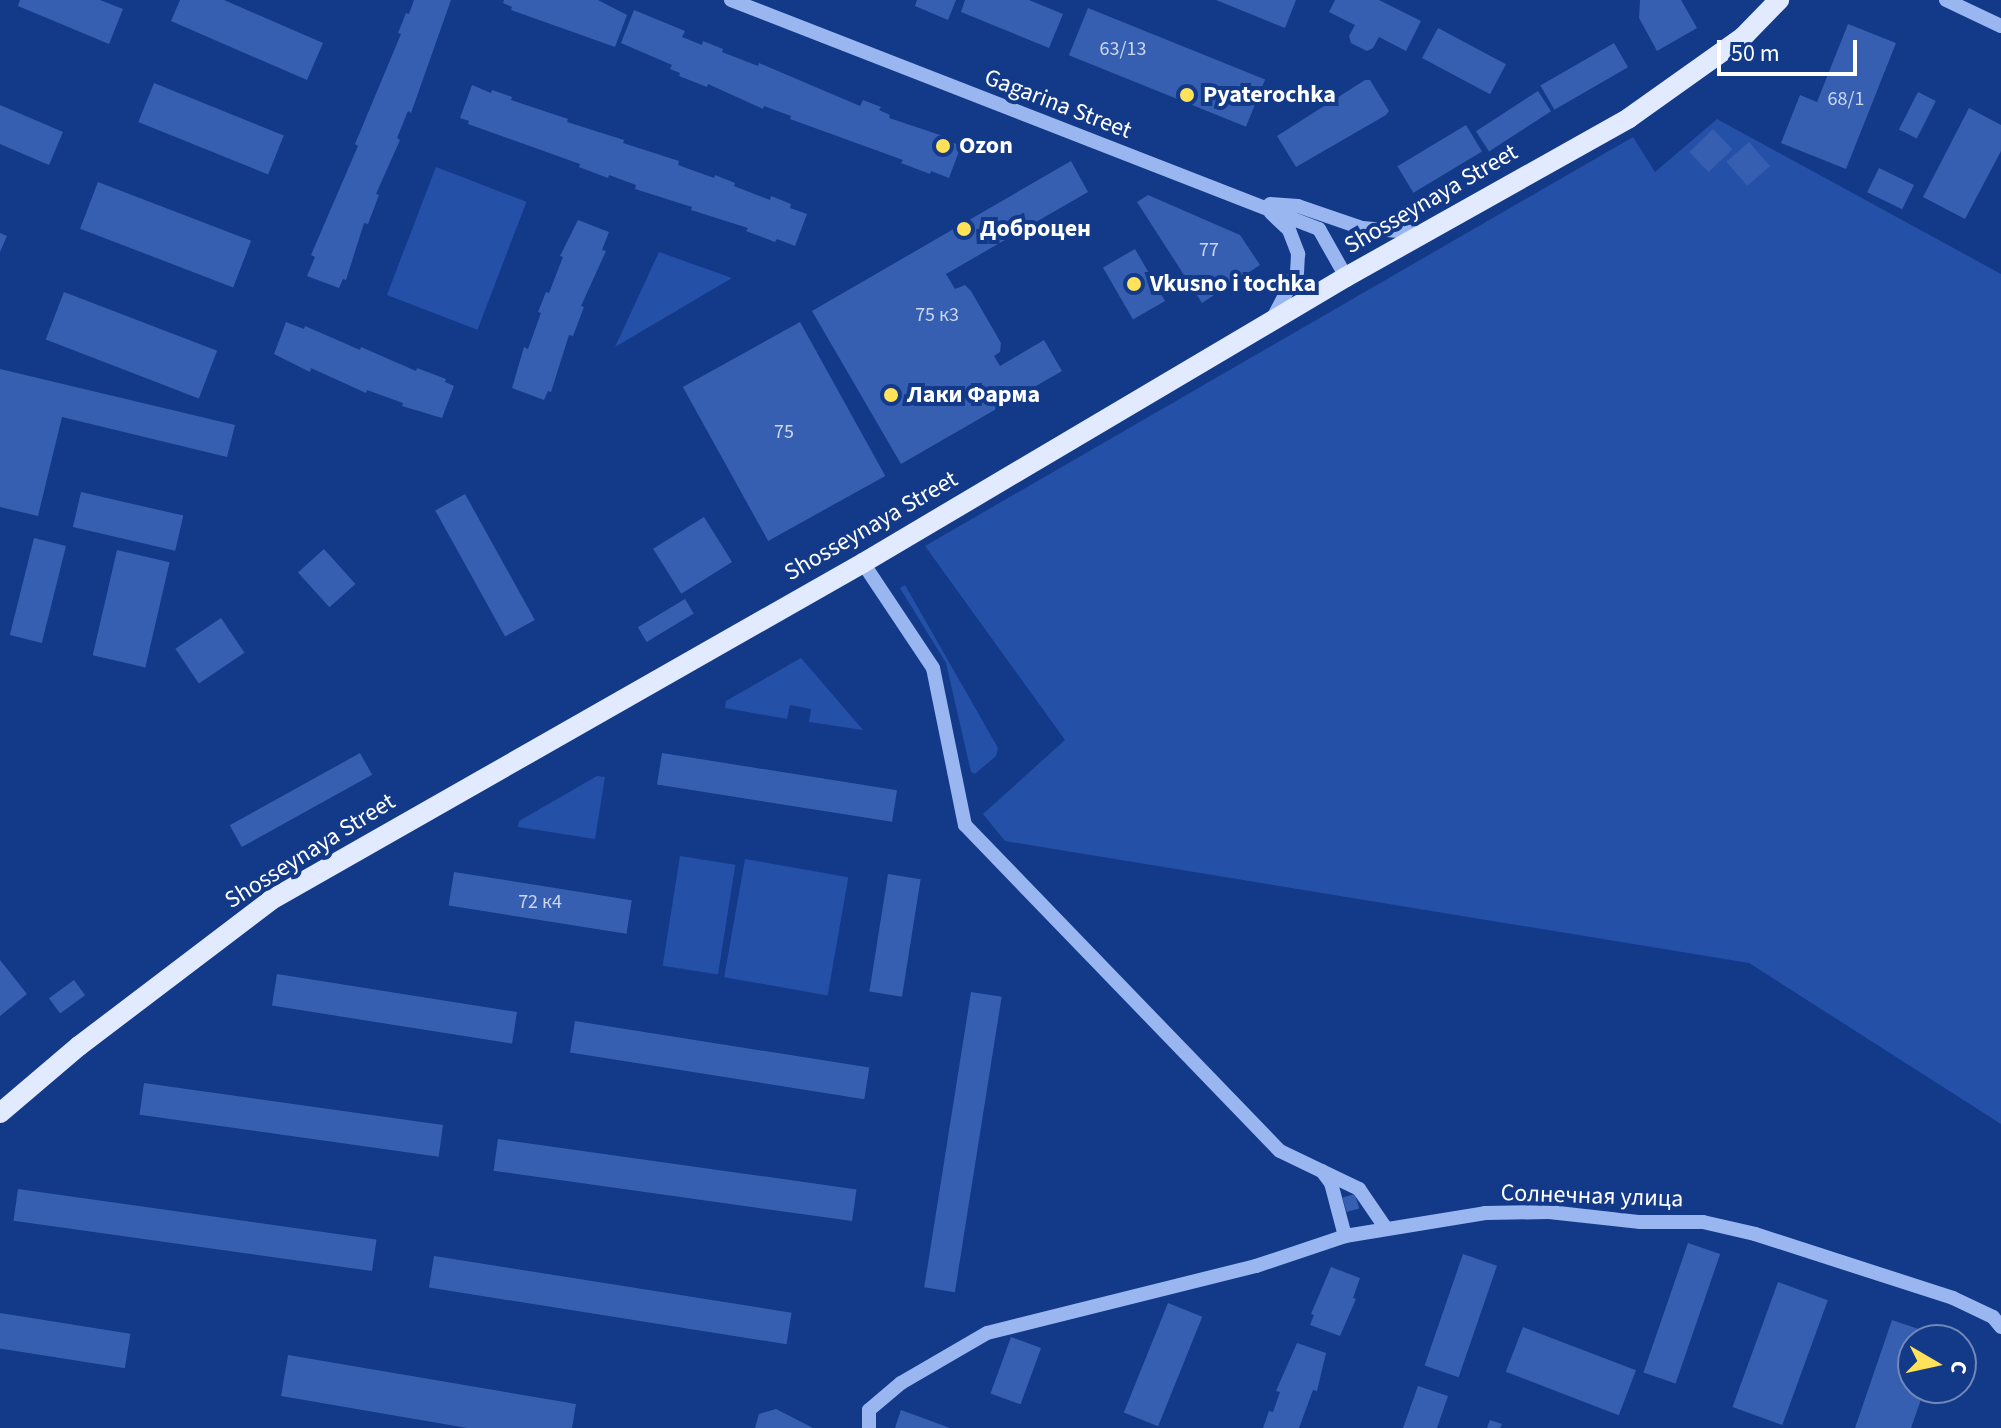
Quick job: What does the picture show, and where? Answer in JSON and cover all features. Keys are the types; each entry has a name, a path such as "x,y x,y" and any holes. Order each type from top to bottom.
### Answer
{"main road":[{"name":"Shosseynaya Street","path":"0,1113 79,1046 271,900 863,563 1272,320 1665,95 1743,37 1779,0"}],"street":[{"name":"Gagarina Street","path":"731,0 1319,229 1346,277"},
{"path":"1946,0 2001,26"},
{"path":"1258,203 1298,206 1362,228 1424,233"},
{"path":"1258,203 1289,230 1298,254 1297,272 1272,320"},
{"path":"863,563 933,668 965,825 1280,1151 1359,1189 1385,1227"},
{"path":"1322,1171 1331,1183 1345,1236"},
{"name":"Солнечная улица","path":"869,1428 869,1410 901,1383 987,1333 1256,1266 1345,1236 1485,1213 1549,1212 1640,1222 1703,1222 1755,1234 1953,1298 1993,1317 2001,1327"}],"shaded area":[{"path":"1717,119 2001,274 2001,1124 1749,963 1005,841 983,814 1065,740 925,546 1633,137 1655,172"},
{"path":"436,167 527,202 477,330 387,295"},
{"path":"659,252 732,278 615,347"},
{"path":"905,585 998,748 996,756 975,774 971,772 946,663 900,588"},
{"path":"801,658 863,730 809,722 811,709 790,705 787,719 725,708 726,701"},
{"path":"597,776 605,777 595,839 518,827 519,821"},
{"path":"680,856 735,865 718,974 663,966"},
{"path":"745,859 848,877 828,995 724,977"}],"building":[{"path":"20,0 100,0 123,9 109,44 18,6"},
{"path":"180,0 224,0 323,43 307,80 171,21"},
{"path":"414,0 451,0 411,113 408,111 397,138 400,140 376,194 379,195 368,224 364,223 346,280 343,279 339,288 307,276 315,257 311,255 358,146 355,144 401,34 398,33 406,13 409,14"},
{"path":"504,0 598,0 627,15 615,47 511,10 512,7 503,3"},
{"path":"917,0 956,0 948,20 915,6"},
{"path":"965,0 1029,0 1063,14 1049,48 961,12"},
{"path":"1216,0 1296,0 1285,28"},
{"path":"1335,0 1379,0 1421,21 1406,51 1379,37 1373,48 1367,51 1351,43 1349,36 1355,25 1329,12"},
{"path":"1640,0 1681,0 1697,28 1657,51 1639,18"},
{"path":"1088,8 1265,80 1246,127 1069,55"},
{"path":"634,10 685,31 682,37 702,45 703,41 723,49 722,52 758,66 759,63 860,106 863,100 881,107 879,110 890,115 889,118 946,137 944,139 961,146 949,178 931,171 930,174 901,163 903,160 790,119 791,116 764,106 763,109 708,84 707,87 679,76 680,73 670,69 672,65 621,43"},
{"path":"1848,24 1896,43 1846,169 1781,143 1800,95 1817,102"},
{"path":"1438,28 1506,64 1490,94 1422,58"},
{"path":"1614,43 1628,67 1554,110 1540,86"},
{"path":"1365,80 1370,80 1389,111 1386,115 1296,167 1277,136"},
{"path":"154,83 284,135 268,174 138,122"},
{"path":"472,85 512,97 511,100 568,119 567,122 679,161 678,165 714,178 715,175 770,200 771,196 791,204 790,208 807,214 795,246 777,239 775,242 746,231 748,228 691,210 692,207 635,189 636,185 609,175 608,178 579,167 580,164 468,124 469,121 460,118"},
{"path":"1538,91 1551,111 1489,151 1476,131"},
{"path":"1918,92 1936,101 1917,139 1899,129"},
{"path":"0,105 63,132 49,165 0,144"},
{"path":"1969,108 2001,125 2001,151 1965,219 1923,197"},
{"path":"1466,125 1482,152 1413,193 1397,166"},
{"path":"1713,129 1732,149 1709,172 1689,152"},
{"path":"1749,142 1770,166 1747,186 1726,162"},
{"path":"1071,161 1088,192 946,274 955,289 965,285 971,291 1001,343 1000,352 994,356 1000,366 1044,340 1062,371 901,464 812,311"},
{"path":"1879,168 1914,185 1902,209 1867,192"},
{"path":"98,182 251,241 233,287 80,229"},
{"path":"1148,195 1240,235 1260,265 1202,303 1137,202"},
{"path":"578,220 609,232 602,250 606,251 581,306 584,307 573,336 569,335 551,392 548,391 544,400 512,388 524,347 528,349 541,313 538,312 546,292 549,293 563,257 560,256"},
{"path":"0,233 7,236 0,252"},
{"name":"Vkusno i tochka","path":"1135,249 1165,301 1133,319 1103,268"},
{"path":"64,292 217,351 199,398 46,340"},
{"path":"286,322 304,329 305,326 360,350 361,347 416,371 417,368 446,379 445,382 454,386 442,418 402,406 403,403 367,390 366,393 311,368 310,372 274,354"},
{"path":"800,322 885,476 768,541 683,387"},
{"path":"0,369 235,425 227,457 62,417 38,516 0,507"},
{"path":"81,492 183,516 175,551 73,527"},
{"path":"465,494 535,620 505,636 435,510"},
{"path":"704,517 732,562 681,594 653,549"},
{"path":"34,538 66,546 42,643 10,635"},
{"path":"324,549 355,584 329,607 298,572"},
{"path":"117,550 170,562 145,667 93,655"},
{"path":"685,599 694,614 647,642 638,627"},
{"path":"221,618 244,653 199,684 175,649"},
{"path":"360,753 372,775 242,847 230,825"},
{"path":"662,753 897,790 892,822 657,785"},
{"path":"454,872 632,900 626,934 449,906"},
{"path":"888,874 921,879 902,997 869,992"},
{"path":"0,960 27,994 0,1016"},
{"path":"277,974 517,1012 512,1044 272,1006"},
{"path":"74,980 85,995 60,1014 49,998"},
{"path":"971,992 1002,997 955,1292 924,1287"},
{"path":"575,1021 869,1068 864,1099 570,1053"},
{"path":"144,1083 443,1125 439,1157 140,1115"},
{"path":"498,1139 856,1189 852,1221 494,1171"},
{"path":"18,1189 376,1239 372,1271 14,1221"},
{"path":"1355,1194 1359,1208 1347,1212 1343,1198"},
{"path":"1688,1243 1720,1254 1676,1384 1643,1373"},
{"path":"1463,1254 1497,1266 1459,1377 1425,1366"},
{"path":"434,1256 792,1313 787,1344 429,1288"},
{"path":"1331,1267 1360,1278 1353,1298 1356,1299 1340,1336 1310,1325 1314,1315 1311,1314"},
{"path":"1778,1282 1828,1300 1782,1425 1733,1407"},
{"path":"1168,1303 1202,1317 1158,1426 1124,1412"},
{"path":"0,1313 130,1334 125,1368 0,1348"},
{"path":"1892,1320 1904,1324 1897,1324 1897,1404 1919,1404 1911,1428 1855,1428"},
{"path":"1523,1327 1636,1370 1619,1415 1506,1372"},
{"path":"1011,1337 1041,1348 1021,1404 990,1393"},
{"path":"1297,1343 1326,1353 1317,1391 1313,1390 1299,1428 1263,1428 1269,1411 1273,1412 1280,1392 1276,1391"},
{"path":"288,1355 576,1404 572,1428 467,1428 281,1396"},
{"path":"1418,1386 1448,1396 1437,1428 1403,1428"},
{"path":"776,1409 813,1428 755,1428 759,1414"},
{"path":"901,1410 950,1428 895,1428"},
{"path":"1490,1420 1502,1424 1500,1428 1487,1428"}],"place":[{"name":"Pyaterochka","path":"1187,95"},
{"name":"Ozon","path":"943,146"},
{"name":"Доброцен","path":"964,229"},
{"name":"Vkusno i tochka","path":"1134,284"},
{"name":"Лаки Фарма","path":"891,395"}]}
